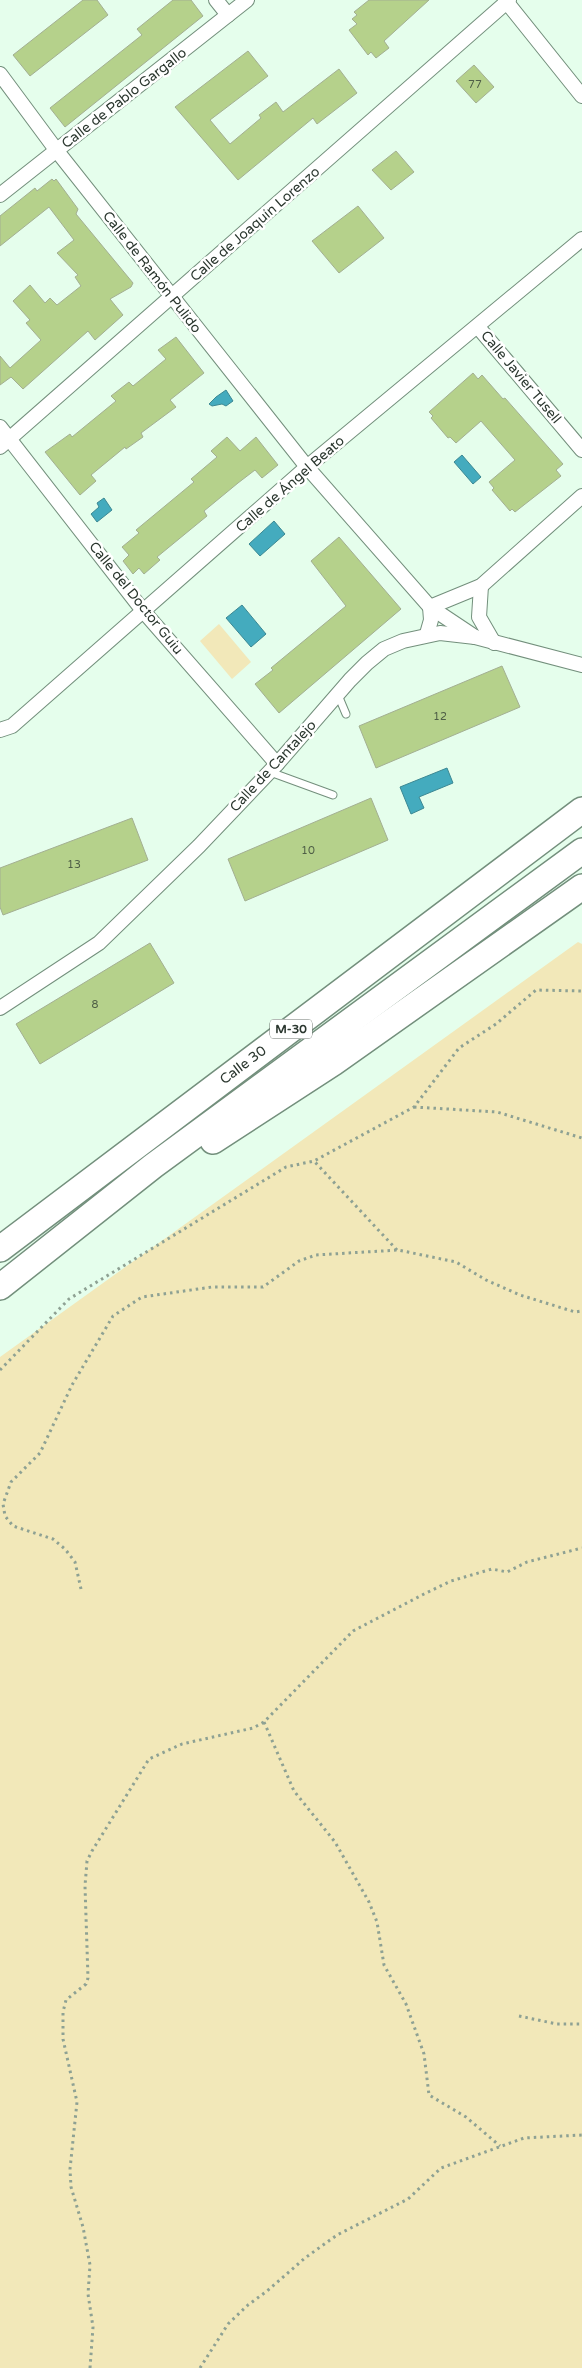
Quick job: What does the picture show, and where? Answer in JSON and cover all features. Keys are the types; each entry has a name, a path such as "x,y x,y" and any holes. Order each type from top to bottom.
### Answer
{"highway":[{"name":"Calle 30","path":"0,1249 582,810"},
{"name":"Calle 30","path":"0,1287 153,1166 582,851"},
{"path":"48,1250 333,1063 582,887"}],"street":[{"path":"216,0 228,15"},
{"name":"Calle de Pablo Gargallo","path":"0,195 247,0"},
{"path":"507,1 582,96"},
{"name":"Calle de Joaquín Lorenzo","path":"5,443 507,1"},
{"name":"Calle de Ramón Pulido","path":"0,74 57,151 307,467 430,607 475,637"},
{"name":"Calle de Ángel Beato","path":"0,730 12,726 307,467 582,239"},
{"name":"Calle Javier Tusell","path":"478,327 582,450"},
{"name":"Calle del Doctor Guiu","path":"0,427 5,443 273,768"},
{"path":"427,634 431,620 430,607 481,586 582,496"},
{"path":"481,586 479,617 494,643"},
{"name":"Calle de Cantalejo","path":"0,1008 99,942 199,846 273,768 366,663 384,649 427,634 440,633 475,637 582,665"}],"lane":[{"path":"338,694 346,714"},
{"path":"273,768 333,795"}],"path":[{"path":"0,1370 70,1298 286,1167 314,1161 414,1107 459,1048 496,1024 536,990 582,991"},
{"path":"414,1107 497,1112 582,1138"},
{"path":"314,1161 398,1250"},
{"path":"80,1589 75,1562 65,1549 53,1539 13,1526 5,1516 3,1504 11,1482 40,1453 72,1385 113,1316 142,1297 157,1293 212,1287 263,1287 299,1261 316,1255 398,1250 456,1262 486,1280 520,1295 575,1312 582,1310"},
{"path":"90,2368 94,2327 88,2294 90,2265 83,2227 71,2186 70,2169 78,2102 63,2040 66,2000 86,1984 88,1978 85,1886 87,1861 149,1759 182,1744 253,1728 264,1722 353,1631 424,1594 451,1582 492,1569 507,1572 527,1562 582,1548"},
{"path":"264,1722 294,1791 335,1842 369,1902 377,1922 384,1965 406,2004 419,2037 424,2054 429,2095 466,2117 500,2146"},
{"path":"519,2016 557,2024 582,2024"},
{"path":"200,2368 228,2324 248,2305 305,2258 338,2235 408,2199 441,2168 524,2138 582,2135"}],"shaded area":[{"path":"219,624 251,662 232,679 200,641"},
{"path":"578,942 582,944 582,2368 0,2368 0,1357"}],"water":[{"path":"226,390 233,401 226,406 222,404 212,406 209,404 216,397"},
{"path":"462,455 481,477 473,484 454,462"},
{"path":"104,498 112,510 97,522 91,514 99,507 97,503"},
{"path":"274,521 285,534 260,556 249,544"},
{"path":"242,605 266,634 251,647 226,618"},
{"path":"447,768 453,783 419,797 424,808 411,814 400,787"}],"building":[{"path":"83,0 97,0 108,15 30,76 13,55"},
{"path":"173,0 191,0 203,16 65,127 50,108 142,35 137,29"},
{"path":"369,0 429,0 384,41 389,48 376,58 371,52 368,55 349,30 357,24 352,19 357,15 354,12"},
{"path":"248,51 268,76 210,120 230,144 261,118 259,115 276,102 283,112 339,69 357,93 317,124 313,118 238,180 175,107"},
{"path":"474,65 494,87 476,103 456,81"},
{"path":"396,151 414,172 391,190 372,170"},
{"path":"52,179 54,181 56,179 78,209 76,214 133,283 131,287 110,299 123,315 95,340 88,331 23,389 11,377 0,385 0,356 10,368 41,340 26,323 30,320 13,301 30,285 45,303 50,298 57,305 81,286 75,277 78,275 57,253 74,240 49,207 0,246 0,216 35,188 37,191"},
{"path":"358,206 384,238 339,273 312,241"},
{"path":"176,337 204,373 170,400 176,407 141,433 143,437 126,449 125,447 91,475 96,481 80,495 45,452 70,434 72,437 116,401 111,396 129,382 133,386 166,359 158,350"},
{"path":"473,373 478,379 482,375 503,399 505,398 563,464 556,470 561,476 515,512 512,509 510,511 492,490 494,488 489,482 515,460 481,421 456,443 450,437 448,438 431,418 433,416 429,412"},
{"path":"227,437 240,451 256,437 278,465 262,478 255,470 204,511 207,516 157,557 160,560 144,574 139,568 133,574 123,561 129,555 122,547 139,533 136,530 194,482 191,479 217,457 211,451"},
{"path":"339,537 401,609 279,713 255,684 273,670 271,668 346,606 311,561"},
{"path":"502,666 520,707 376,768 359,726"},
{"path":"371,798 388,840 245,901 228,859"},
{"path":"132,818 148,860 3,915 0,907 0,868"},
{"path":"150,943 174,983 40,1064 16,1024"}]}
